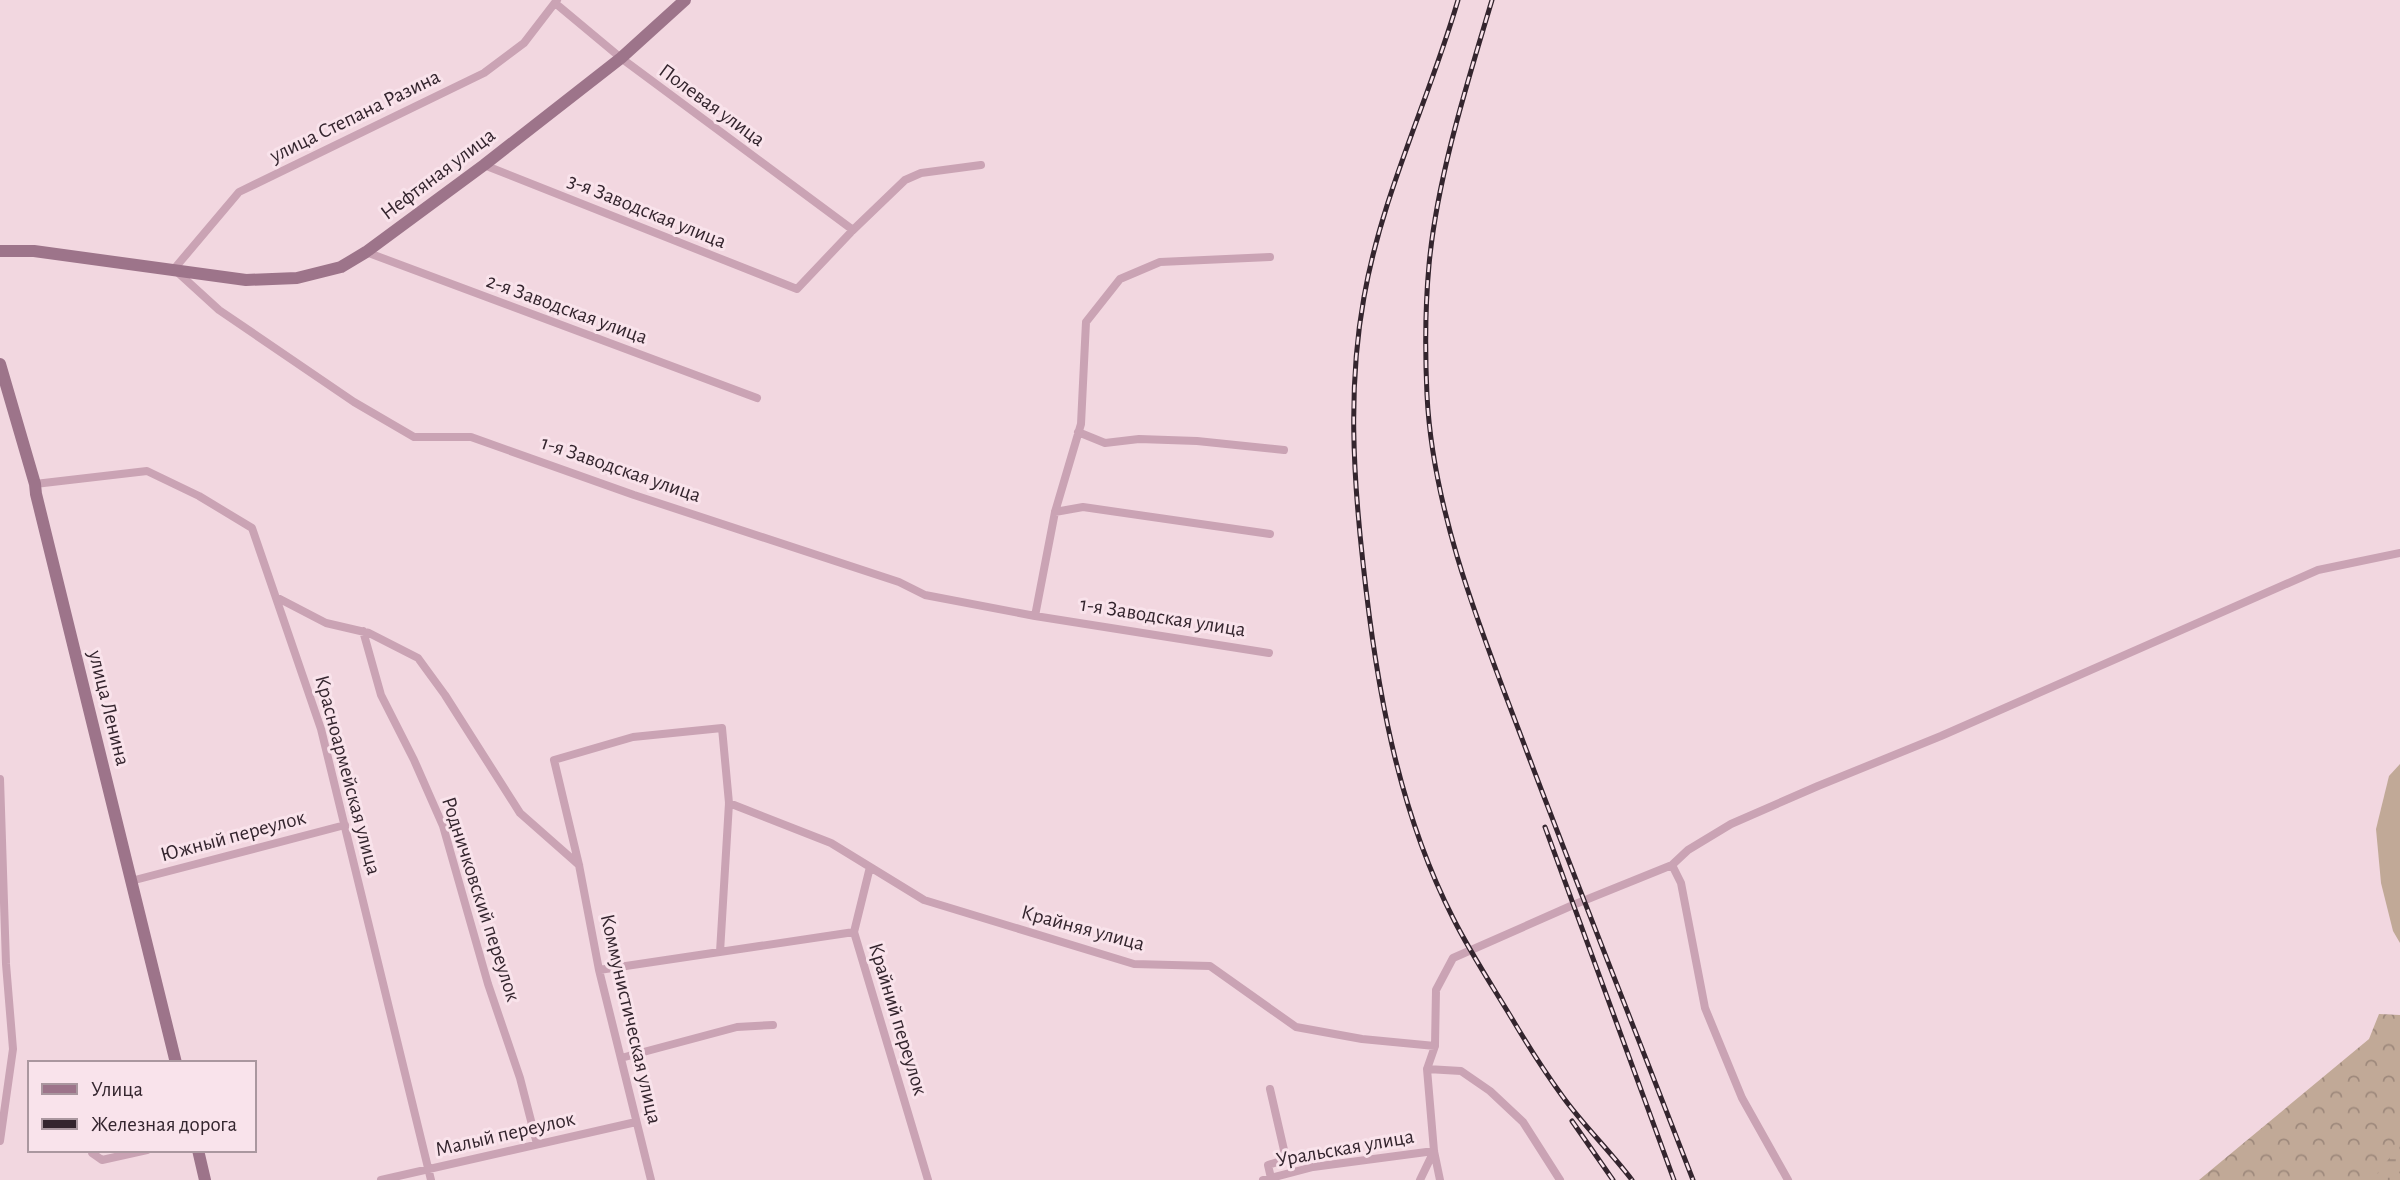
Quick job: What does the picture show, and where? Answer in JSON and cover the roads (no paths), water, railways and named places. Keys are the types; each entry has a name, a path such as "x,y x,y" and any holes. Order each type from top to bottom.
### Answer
{"main road":[{"name":"Нефтяная улица","path":"174,269 246,280 273,280 341,267 366,253 484,165 621,58 685,0"},
{"path":"0,251 34,251 174,269"},
{"name":"улица Ленина","path":"0,364 6,408 35,484 176,1061"},
{"path":"198,1152 205,1180"}],"street":[{"name":"Полевая улица","path":"556,1 621,58 853,230"},
{"name":"улица Степана Разина","path":"174,269 239,192 484,73 524,43 556,1"},
{"name":"3-я Заводская улица","path":"484,165 797,289 853,230"},
{"path":"853,230 905,180 921,173 981,165"},
{"name":"2-я Заводская улица","path":"366,253 757,398"},
{"path":"1035,616 1055,512 1081,424 1086,322 1120,279 1160,262 1270,257"},
{"name":"1-я Заводская улица","path":"174,269 219,310 354,402 414,436 471,438 899,582 925,595 1035,616 1269,653"},
{"path":"1078,432 1105,443 1139,439 1197,441 1284,450"},
{"name":"Красноармейская улица","path":"35,484 147,471 199,496 252,528 321,729 431,1180"},
{"path":"1055,512 1083,507 1270,534"},
{"path":"1440,1180 1434,1151 1427,1069 1435,1046 1436,990 1453,958 1672,865 1688,850 1731,824 1941,736 2318,570 2400,553"},
{"path":"276,597 326,623 363,631 418,659 445,695 520,813 579,865"},
{"name":"Родничковский переулок","path":"363,631 382,695 443,826 488,984 520,1078 537,1144"},
{"name":"Коммунистическая улица","path":"651,1180 599,970 579,865 554,760 633,737 722,727 729,803"},
{"path":"0,779 6,964 13,1049 0,1141"},
{"path":"720,952 729,803"},
{"name":"Крайняя улица","path":"729,803 831,843 924,900 1134,964 1210,966 1296,1027 1362,1039 1435,1046"},
{"name":"Южный переулок","path":"131,881 345,825"},
{"path":"1672,865 1681,883 1705,1008 1742,1098 1788,1180"},
{"name":"Крайний переулок","path":"870,867 854,932 928,1180"},
{"path":"599,970 854,932"},
{"path":"621,1058 737,1027 774,1025"},
{"path":"1427,1069 1461,1071 1490,1091 1523,1122 1560,1180"},
{"path":"1267,1179 1268,1165 1281,1161 1284,1150 1270,1089"},
{"name":"Малый переулок","path":"381,1180 636,1122"},
{"path":"1420,1180 1434,1151"},
{"name":"Уральская улица","path":"1267,1179 1313,1167 1434,1151"},
{"path":"92,1152 102,1160 138,1152"}],"railway":[{"path":"1458,0 1382,221 1359,330 1354,396 1355,463 1363,563 1375,654 1382,699 1403,789 1417,833 1453,918 1549,1077 1571,1108 1632,1180"},
{"path":"1492,0 1454,131 1433,232 1426,330 1431,441 1450,532 1478,622 1693,1180"},
{"path":"1545,827 1674,1180"},
{"path":"1572,1121 1613,1180"}]}
